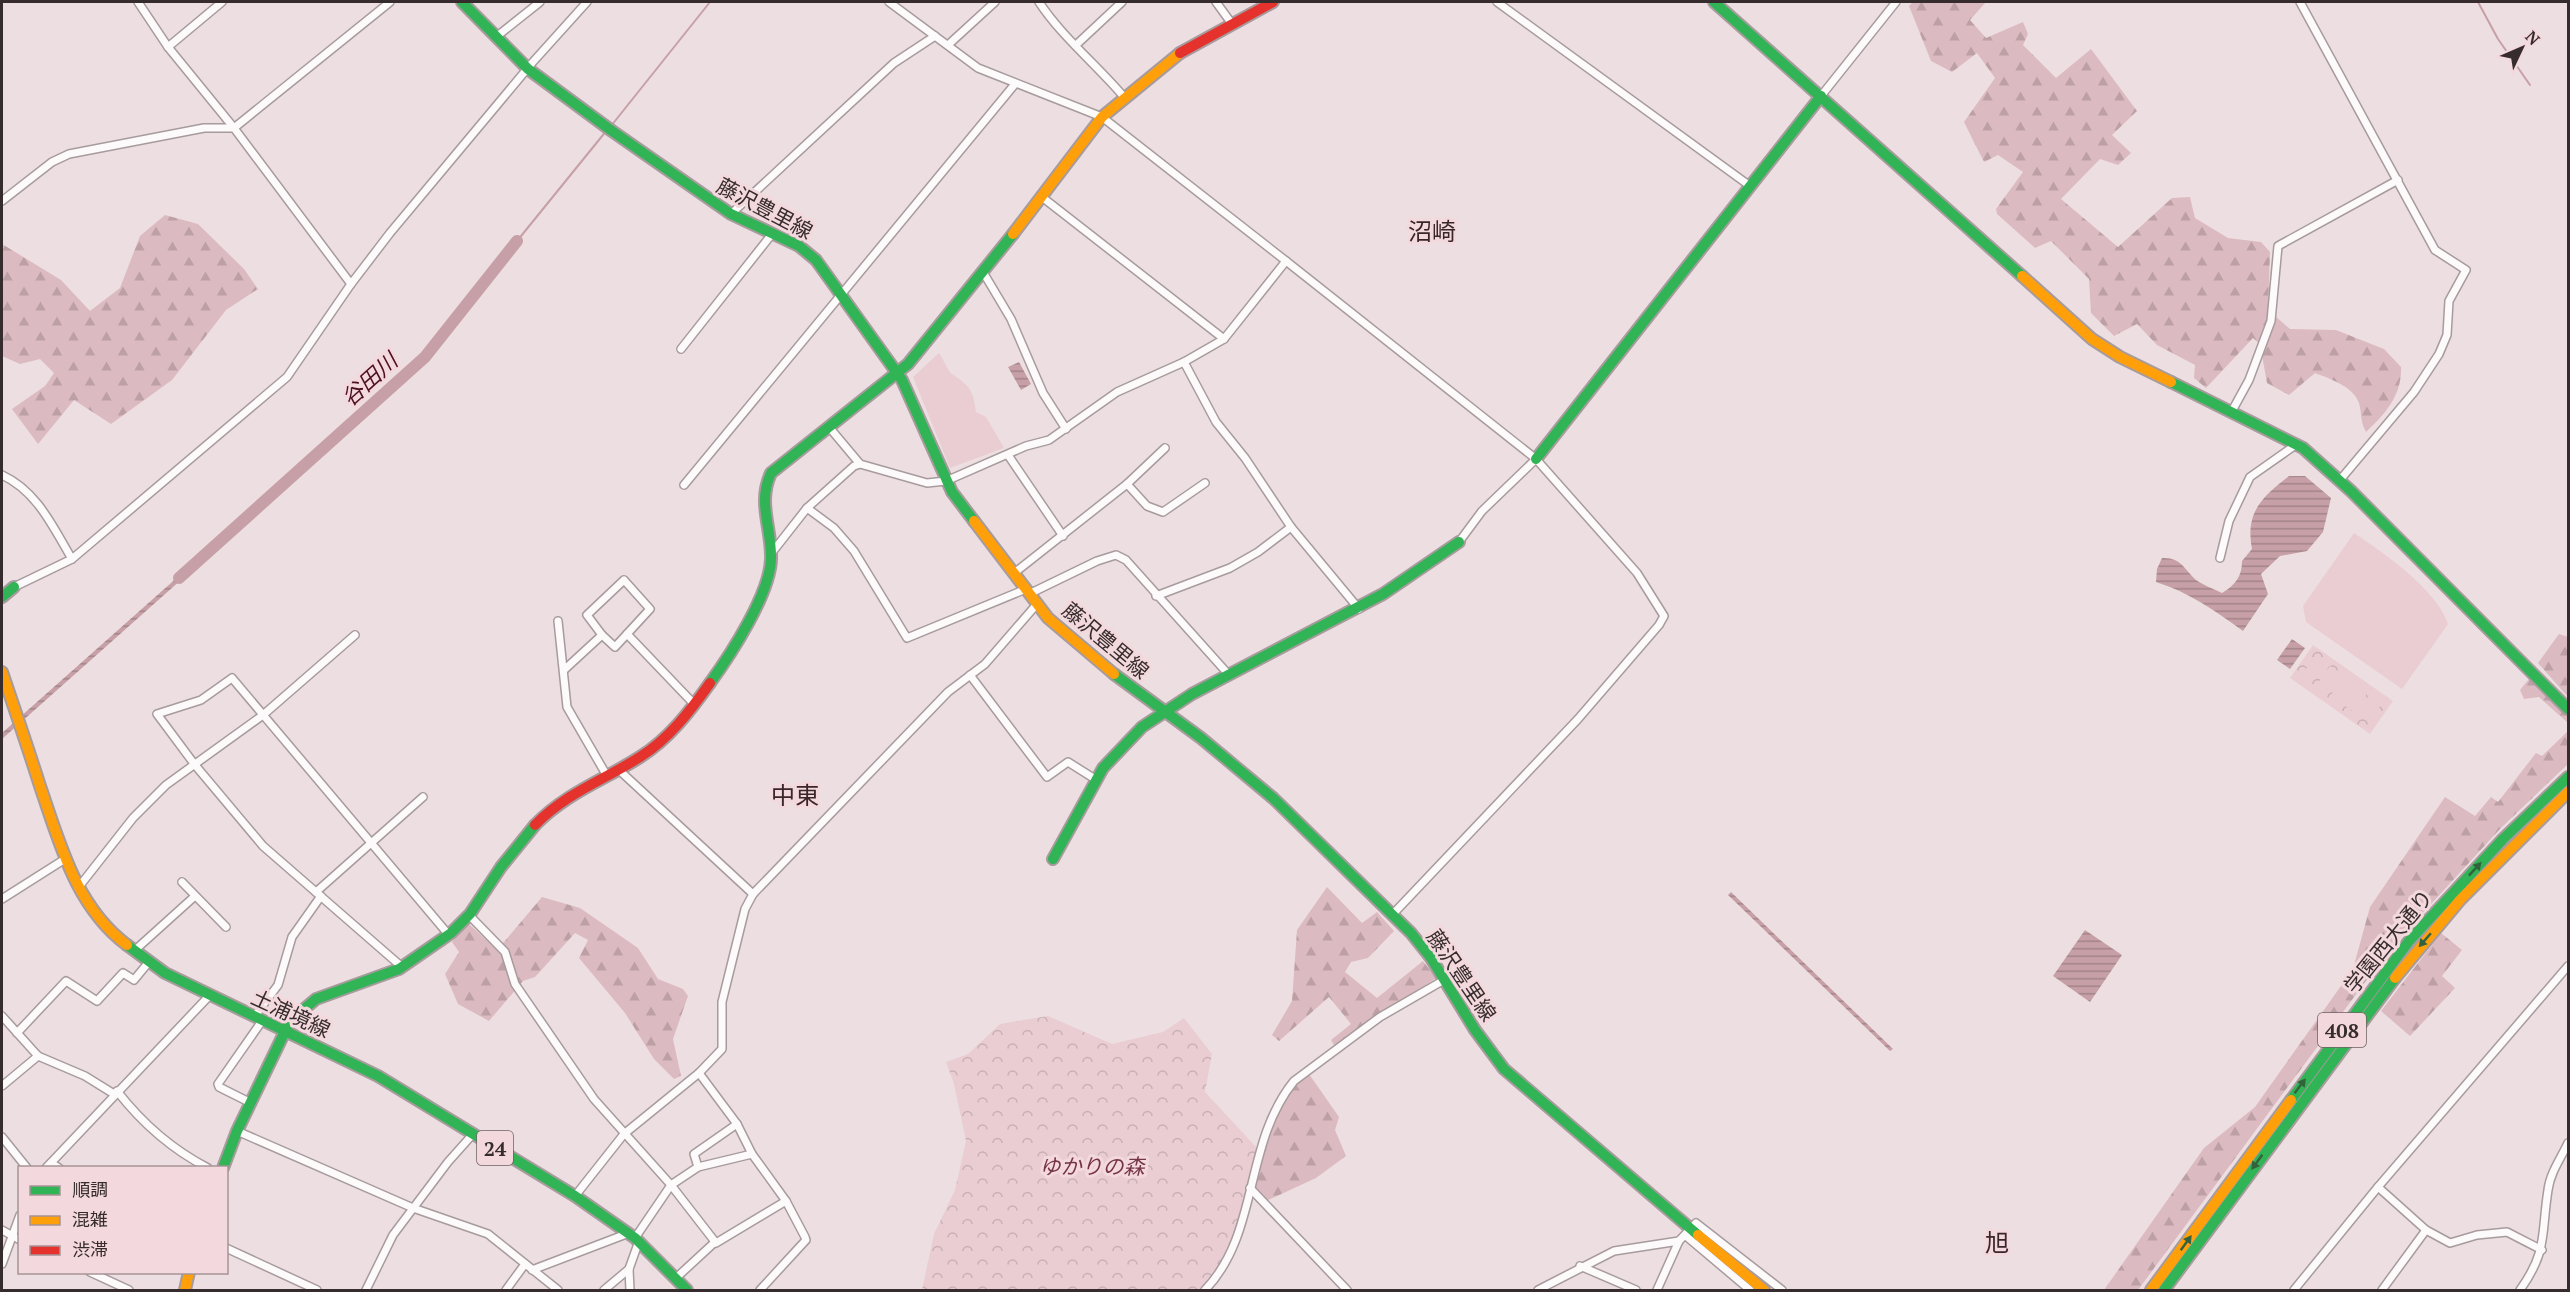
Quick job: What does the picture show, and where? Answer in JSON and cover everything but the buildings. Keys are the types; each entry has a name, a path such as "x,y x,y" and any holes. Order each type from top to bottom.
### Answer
{"main road":[{"name":"藤沢豊里線","path":"462,2 528,69 609,128 730,214 808,252 842,293 897,372 946,482 963,508 1037,604 1074,643 1264,790 1393,914 1424,950 1475,1030 1504,1069 1689,1232 1764,1290"},
{"path":"223,1166 237,1131 293,1016 309,1003 402,967 448,934 469,915 500,867 539,821 573,792 638,760 658,746 694,704 720,671 767,582 771,550 763,511 765,483 779,465 908,364 1042,197 1102,117 1174,58 1273,2"},
{"path":"1714,2 2092,339 2120,357 2297,444 2340,480 2531,669 2568,709"},
{"path":"1536,459 1821,96"},
{"path":"1053,859 1095,779 1125,742 1163,710 1398,587 1459,542"},
{"path":"2,597 14,587"},
{"name":"土浦境線","path":"2,672 65,859 78,888 107,928 148,963 378,1076 575,1196 634,1237 687,1290"},
{"name":"学園西大通り","path":"2164,1290 2375,1002 2456,897 2568,777"},
{"name":"学園西大通り","path":"2151,1290 2409,941 2568,792"},
{"path":"185,1290 189,1274"}],"street":[{"path":"138,2 168,47 234,128 351,284"},
{"path":"168,47 222,2"},
{"path":"2,201 52,162 69,153 204,128 234,128 390,2"},
{"path":"495,37 540,2"},
{"path":"14,587 72,559 280,385 308,350 351,284 528,69 587,2"},
{"path":"889,2 978,68 1102,117 1536,459 1637,573 1664,616 1628,663 1578,719 1393,914"},
{"path":"948,45 995,2"},
{"path":"1039,2 1050,19 1124,97"},
{"path":"1076,45 1122,2"},
{"path":"1216,2 1232,24"},
{"path":"1497,2 1750,186"},
{"path":"1821,96 1896,2"},
{"path":"2300,2 2435,250 2466,270 2449,302 2447,335 2439,354 2414,392 2340,480"},
{"path":"730,214 894,63 935,36"},
{"path":"684,484 1015,84"},
{"path":"2232,411 2253,370 2271,321 2278,246 2398,180"},
{"path":"1042,197 1224,339"},
{"path":"681,349 771,234"},
{"path":"829,427 860,464 927,483 946,482 1026,446 1049,440 1117,392 1184,362 1224,339 1286,261"},
{"path":"983,272 1011,319 1043,393 1066,429"},
{"path":"1184,362 1216,422 1245,459 1291,527 1359,609"},
{"path":"2220,558 2229,522 2250,477 2297,444"},
{"path":"1013,574 1126,484 1165,448"},
{"path":"1008,455 1063,536"},
{"path":"1459,542 1482,511 1536,459"},
{"path":"771,550 774,550 807,508 854,466 860,464"},
{"path":"2,475 21,486 42,508 72,559"},
{"path":"1126,484 1147,506 1163,512 1205,483"},
{"path":"807,508 834,528 854,551 907,638 1116,555 1126,560 1229,675"},
{"path":"1156,596 1230,568 1258,552 1291,527"},
{"path":"624,580 650,609 615,647 602,634 587,615 624,580"},
{"path":"575,1196 624,1134 699,1073 723,1048 722,1002 745,909 753,894 948,692 985,664 1037,604"},
{"path":"558,621 567,706 607,776"},
{"path":"564,670 602,634"},
{"path":"627,634 694,704"},
{"path":"78,888 133,818 166,785 263,715 355,635"},
{"path":"970,675 1047,777 1068,762 1095,779"},
{"path":"402,967 264,846 195,765 157,714 201,700 232,678 448,934"},
{"path":"619,770 753,894"},
{"path":"251,1103 218,1084 278,985 292,937 318,894 423,797"},
{"path":"2,899 65,859"},
{"path":"182,882 226,927"},
{"path":"134,951 195,896"},
{"path":"469,915 505,952 514,984 571,1067 624,1134 671,1185 715,1242"},
{"path":"17,1034 66,981 97,1001 123,973 134,980 148,963"},
{"path":"2294,1290 2378,1187 2568,966"},
{"path":"1205,1290 1235,1248 1255,1166 1270,1123 1285,1092 1294,1081 1380,1017 1444,980"},
{"path":"49,1165 210,995"},
{"path":"2,1016 38,1056 86,1076 115,1093 140,1120 188,1158 206,1166"},
{"path":"2,1086 38,1056"},
{"path":"699,1073 737,1124 752,1154 786,1201 806,1240 760,1290"},
{"path":"698,1167 694,1154 737,1124"},
{"path":"237,1131 413,1208 488,1234 558,1290"},
{"path":"366,1290 393,1234 473,1134"},
{"path":"2,1137 26,1166"},
{"path":"2520,1290 2542,1250 2548,1188 2568,1143"},
{"path":"630,1290 629,1269 634,1237 671,1185 698,1167 752,1154"},
{"path":"2378,1187 2426,1230 2450,1243 2477,1235 2507,1232 2542,1250"},
{"path":"1250,1188 1347,1290"},
{"path":"676,1278 715,1242 786,1201"},
{"path":"2,1264 18,1220"},
{"path":"1657,1290 1679,1241 1696,1223 1782,1290"},
{"path":"2,1230 18,1239"},
{"path":"2382,1290 2426,1230"},
{"path":"1689,1232 1750,1290"},
{"path":"532,1270 634,1237"},
{"path":"1538,1290 1580,1266 1614,1251 1679,1241"},
{"path":"228,1249 317,1290"},
{"path":"506,1290 525,1264"},
{"path":"1580,1266 1636,1290"},
{"path":"604,1290 629,1269"},
{"path":"94,1274 129,1290"}],"green space":[{"path":"1913,2 1986,2 1970,20 1986,38 2023,22 2028,34 2023,45 2056,78 2091,49 2137,111 2112,135 2131,153 2118,165 2100,159 2061,199 2118,247 2172,198 2190,197 2195,218 2228,238 2261,242 2270,252 2268,310 2290,329 2336,330 2384,349 2401,367 2396,395 2380,418 2366,432 2359,403 2352,392 2315,373 2289,395 2267,383 2260,344 2253,338 2206,388 2194,378 2195,365 2157,345 2137,324 2114,336 2091,313 2089,279 2051,241 2035,248 1997,214 1996,209 2023,172 1998,155 1984,162 1964,122 1995,78 1977,53 1952,72 1931,61 1909,6"},
{"path":"165,215 198,224 244,269 258,289 226,310 172,380 111,424 74,400 38,444 12,409 45,386 54,373 40,359 20,364 2,356 2,244 61,280 90,311 120,288 140,236"},
{"path":"939,353 950,372 970,389 976,412 986,417 1004,448 950,468 913,377"},
{"path":"2354,533 2421,585 2442,611 2448,624 2402,689 2306,622 2303,606"},
{"path":"2559,634 2568,637 2568,697 2538,663"},
{"path":"2313,645 2393,701 2370,734 2290,678"},
{"path":"2315,656 2325,662 2311,682 2301,676"},
{"path":"2330,666 2339,672 2325,692 2316,686"},
{"path":"2345,676 2354,682 2340,702 2330,696"},
{"path":"2529,679 2568,717 2568,723 2539,697 2524,699 2520,690"},
{"path":"2359,686 2368,692 2354,712 2345,706"},
{"path":"2373,696 2383,702 2369,722 2359,716"},
{"path":"2568,731 2568,764 2500,829 2388,951 2138,1290 2104,1290 2204,1148 2255,1107 2353,969 2370,907 2445,797 2475,816 2491,797 2498,802 2536,753 2542,756"},
{"path":"1327,887 1362,923 1377,912 1394,931 1368,958 1351,962 1345,972 1377,998 1423,961 1436,978 1335,1047 1331,1040 1351,1024 1329,997 1279,1041 1272,1035 1292,1001 1297,930"},
{"path":"542,897 580,908 638,948 658,979 683,989 688,996 673,1039 681,1076 674,1079 654,1059 625,1013 579,958 588,940 575,933 535,977 523,981 489,1021 458,1004 445,974 459,952 452,942 469,924 495,948 504,942"},
{"path":"2441,933 2462,950 2442,976 2455,988 2410,1036 2381,1011"},
{"name":"ゆかりの森","path":"1048,1016 1112,1044 1163,1032 1184,1018 1212,1054 1205,1092 1257,1148 1239,1224 1225,1259 1202,1290 922,1290 934,1234 955,1190 966,1141 954,1084 946,1062 968,1054 1000,1024"},
{"path":"1309,1074 1339,1117 1335,1130 1346,1156 1316,1178 1266,1201 1252,1186 1265,1140 1287,1097"}],"shaded area":[{"path":"1019,362 1031,384 1021,390 1008,367"},
{"path":"2289,476 2305,476 2331,498 2323,532 2307,551 2280,556 2261,574 2268,594 2243,631 2191,597 2156,582 2157,569 2162,558 2168,558 2182,564 2196,580 2222,593 2231,587 2239,576 2242,561 2252,549 2251,525 2258,506"},
{"path":"189,567 191,571 2,739 2,733"},
{"path":"2292,639 2305,648 2290,669 2277,660"},
{"path":"1731,892 1893,1049 1890,1051 1728,895"},
{"path":"2085,930 2122,955 2090,1002 2053,976"}],"waterway":[{"name":"谷田川","path":"611,126 710,2"},
{"path":"2478,2 2498,39 2530,85"},
{"name":"谷田川","path":"517,241 607,130"},
{"name":"谷田川","path":"179,578 425,357 517,241"}],"traffic: fast":[{"path":"462,2 528,69 612,131 731,214 799,246 816,260 902,380 952,492 974,521"},
{"path":"1714,2 2022,276"},
{"path":"1536,459 1821,96"},
{"path":"710,683 748,623 769,573 771,548 765,495 771,473 908,364 1013,234"},
{"path":"2171,382 2303,448 2351,491 2568,709"},
{"path":"1053,859 1103,768 1142,727 1192,694 1383,594 1459,542"},
{"path":"2,597 14,587"},
{"path":"1114,674 1201,738 1273,798 1411,933 1431,958 1475,1030 1504,1069 1698,1235"},
{"path":"2291,1100 2409,941 2503,839 2568,777"},
{"path":"224,1166 237,1131 290,1021 316,999 399,969 451,933 470,914 501,867 535,825"},
{"path":"127,945 165,973 378,1076 575,1196 635,1238 687,1290"},
{"path":"2164,1290 2395,978"}],"traffic: slow":[{"path":"1013,234 1102,117 1180,53"},
{"path":"2022,276 2092,339 2120,357 2171,382"},
{"path":"974,521 1048,618 1114,674"},
{"path":"2,672 55,830 72,873 95,912 109,930 127,945"},
{"path":"2395,978 2460,900 2568,792"},
{"path":"2151,1290 2291,1100"},
{"path":"1698,1235 1764,1290"},
{"path":"185,1290 189,1274"}],"traffic: jam":[{"path":"1180,53 1273,2"},
{"path":"535,825 572,795 651,750 679,723 710,683"}],"district":[{"name":"沼崎","path":"1432,231"},
{"name":"中東","path":"795,795"},
{"name":"旭","path":"1997,1242"}]}
